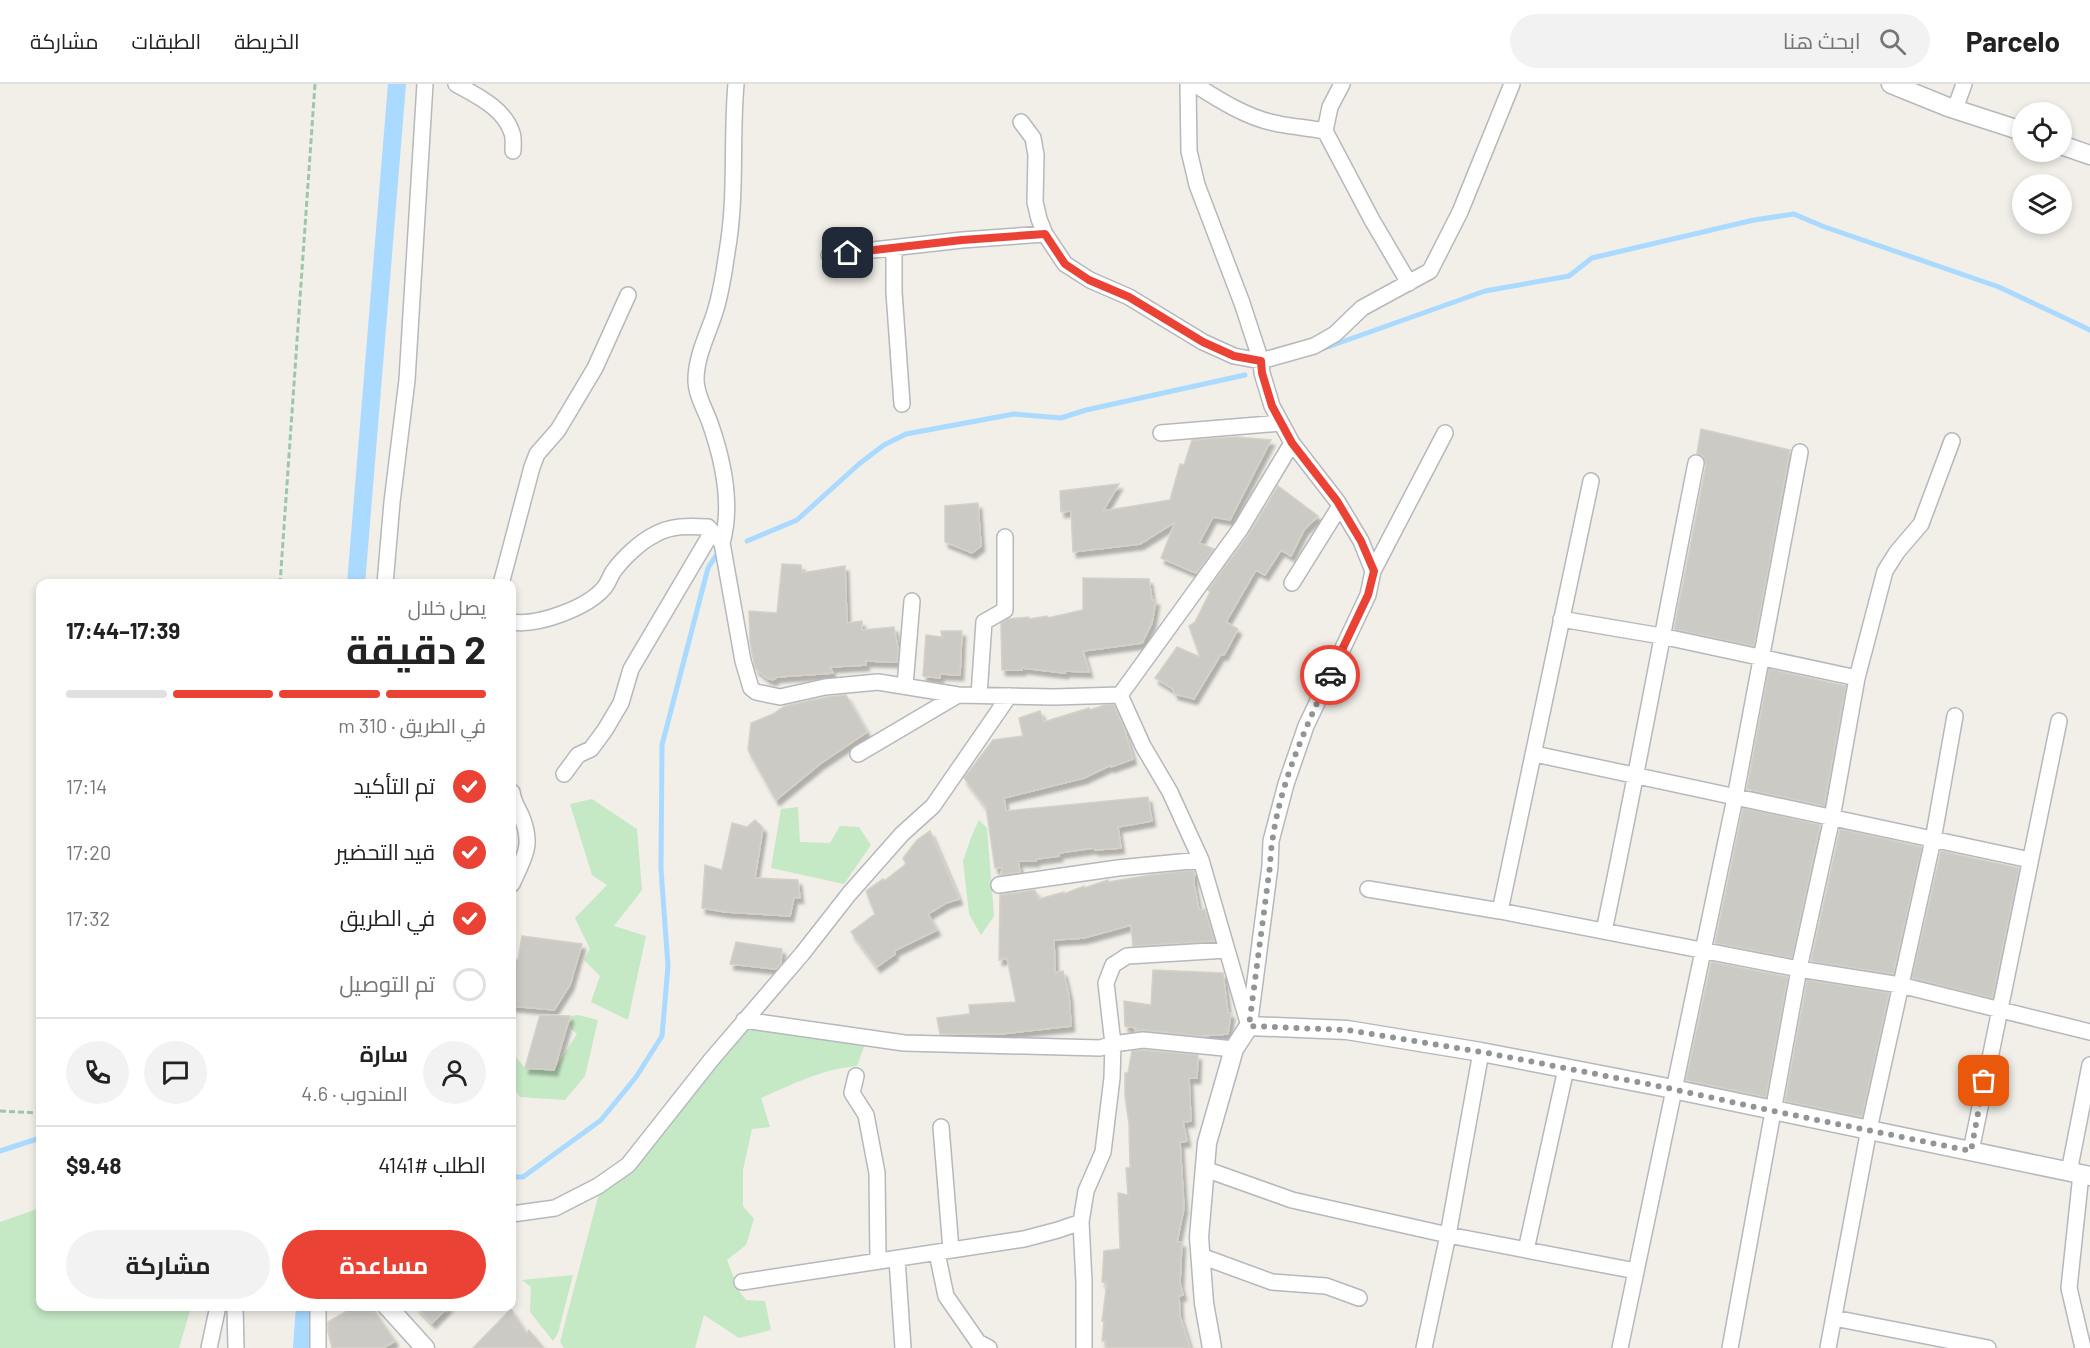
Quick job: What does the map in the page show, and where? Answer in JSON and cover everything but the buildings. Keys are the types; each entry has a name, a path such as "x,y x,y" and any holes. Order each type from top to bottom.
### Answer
{"street":[{"path":"385,579 407,380 425,84"},
{"path":"456,84 486,101 501,114 513,133 513,151"},
{"path":"564,774 578,755 591,749 605,730 621,703 631,669 726,529 726,487 718,447 696,389 696,378 698,362 715,312 728,250 733,193 736,84"},
{"path":"1188,84 1189,151 1197,185 1242,303 1272,406 1292,443 1340,506 1361,541 1374,571"},
{"path":"1194,84 1253,116 1279,124 1300,125 1325,131"},
{"path":"1342,84 1330,107 1325,131 1361,201 1409,283"},
{"path":"1021,122 1033,138 1036,155 1035,202 1045,234 1065,264 1089,280 1129,297 1203,342 1261,367 1314,346 1335,334 1362,308 1430,271 1460,212 1512,84"},
{"path":"1891,84 2012,128"},
{"path":"1955,109 1964,84"},
{"path":"2072,149 2090,155"},
{"path":"829,255 962,240 1045,234"},
{"path":"894,248 894,292 902,404"},
{"path":"502,579 537,454 558,430 595,368 628,295"},
{"path":"1161,433 1281,423"},
{"path":"1212,1348 1204,1303 1199,1237 1207,1143 1234,1048 1249,1026 1270,866 1271,841 1286,784 1306,726 1368,595 1374,571 1445,433"},
{"path":"1730,1348 1799,969 1832,818 1857,678 1885,571 1897,552 1921,524 1952,441"},
{"path":"1120,695 1241,528 1292,443"},
{"path":"1620,1348 1735,798 1800,452"},
{"path":"1604,931 1637,776 1661,636 1696,463"},
{"path":"1500,911 1591,481"},
{"path":"1293,583 1340,506"},
{"path":"516,622 555,616 592,600 606,586 614,571 653,535 678,526 708,526 719,542 732,597 743,661 751,688 756,692 780,697 825,687 878,682 958,695 1054,697 1120,695"},
{"path":"978,695 984,622 1005,610 1005,537"},
{"path":"905,686 912,602"},
{"path":"1561,619 1661,636 1857,678"},
{"path":"858,754 958,695"},
{"path":"1120,695 1143,746 1170,792 1201,860 1249,1026"},
{"path":"516,1213 555,1208 598,1186 628,1165 744,1020 802,954 864,876 902,834 933,806 1009,696"},
{"path":"1828,1348 1869,1129 1933,840 1955,716"},
{"path":"1971,1151 2059,721"},
{"path":"1535,754 2030,860"},
{"path":"516,802 528,839 527,856 516,877"},
{"path":"999,885 1118,868 1201,860"},
{"path":"1368,889 1500,911 1799,969 1900,985 2090,1032"},
{"path":"1084,1348 1081,1222 1086,1191 1103,1152 1112,1078 1113,1044 1106,983 1113,966 1127,956 1227,950"},
{"path":"744,1020 904,1043 1100,1048 1143,1040 1234,1048"},
{"path":"1249,1026 1347,1030 1482,1052 1674,1089 2080,1174"},
{"path":"1425,1348 1482,1052"},
{"path":"2083,1348 2069,1288 2090,1065"},
{"path":"1526,1250 1566,1069"},
{"path":"856,1076 852,1093 866,1115 877,1173 878,1262"},
{"path":"941,1126 946,1296 978,1342 989,1348"},
{"path":"1205,1169 1292,1200 1448,1235 1636,1271"},
{"path":"742,1282 1023,1239 1081,1222"},
{"path":"1200,1256 1272,1282 1326,1286 1359,1298"},
{"path":"897,1259 903,1348"},
{"path":"209,1348 217,1311"},
{"path":"235,1311 236,1348"},
{"path":"318,1311 318,1348"},
{"path":"392,1311 425,1348"},
{"path":"1834,1318 1988,1348"}],"path":[{"path":"280,579 315,84"},
{"path":"0,1111 36,1113"}],"green space":[{"path":"592,799 637,829 642,890 614,926 646,936 628,1020 591,1002 600,976 584,960 590,949 575,918 607,885 592,875 570,804"},
{"path":"798,807 800,842 830,843 840,826 859,827 871,845 844,884 771,868 781,809"},
{"path":"979,820 987,828 994,916 981,935 969,914 963,861"},
{"path":"578,1015 598,1020 585,1076 565,1100 520,1097 516,1092 516,1057 525,1068 554,1070 577,1034 571,1029 570,1016"},
{"path":"741,1024 865,1044 857,1066 820,1074 761,1098 770,1127 752,1129 743,1170 743,1206 754,1219 746,1245 727,1260 739,1291 746,1300 765,1301 771,1330 739,1338 704,1315 695,1348 564,1348 560,1342 598,1197 612,1176"},
{"path":"36,1209 36,1311 190,1311 179,1348 0,1348 0,1222"},
{"path":"573,1275 558,1333 553,1341 530,1312 531,1287 522,1280"}],"waterway":[{"path":"356,579 397,84"},
{"path":"1322,349 1485,291 1569,276 1592,258 1754,220 1794,214 1822,226 1999,287 2090,330"},
{"path":"747,541 797,520 859,464 884,445 906,434 1014,414 1061,418 1086,410 1245,375"},
{"path":"516,1177 523,1177 601,1120 636,1077 662,1036 668,966 661,869 662,745 708,568 715,557"},
{"path":"0,1151 36,1139"},
{"path":"302,1348 305,1311"}],"way so far":[{"path":"1330,675 1306,726 1286,784 1271,841 1270,866 1249,1026 1347,1030 1482,1052 1971,1151 1984,1081"}],"route":[{"path":"848,253 962,240 1045,234 1065,264 1089,280 1129,297 1203,342 1234,356 1261,361 1262,373 1272,406 1292,443 1337,501 1361,541 1374,571 1368,595 1330,675"}]}
